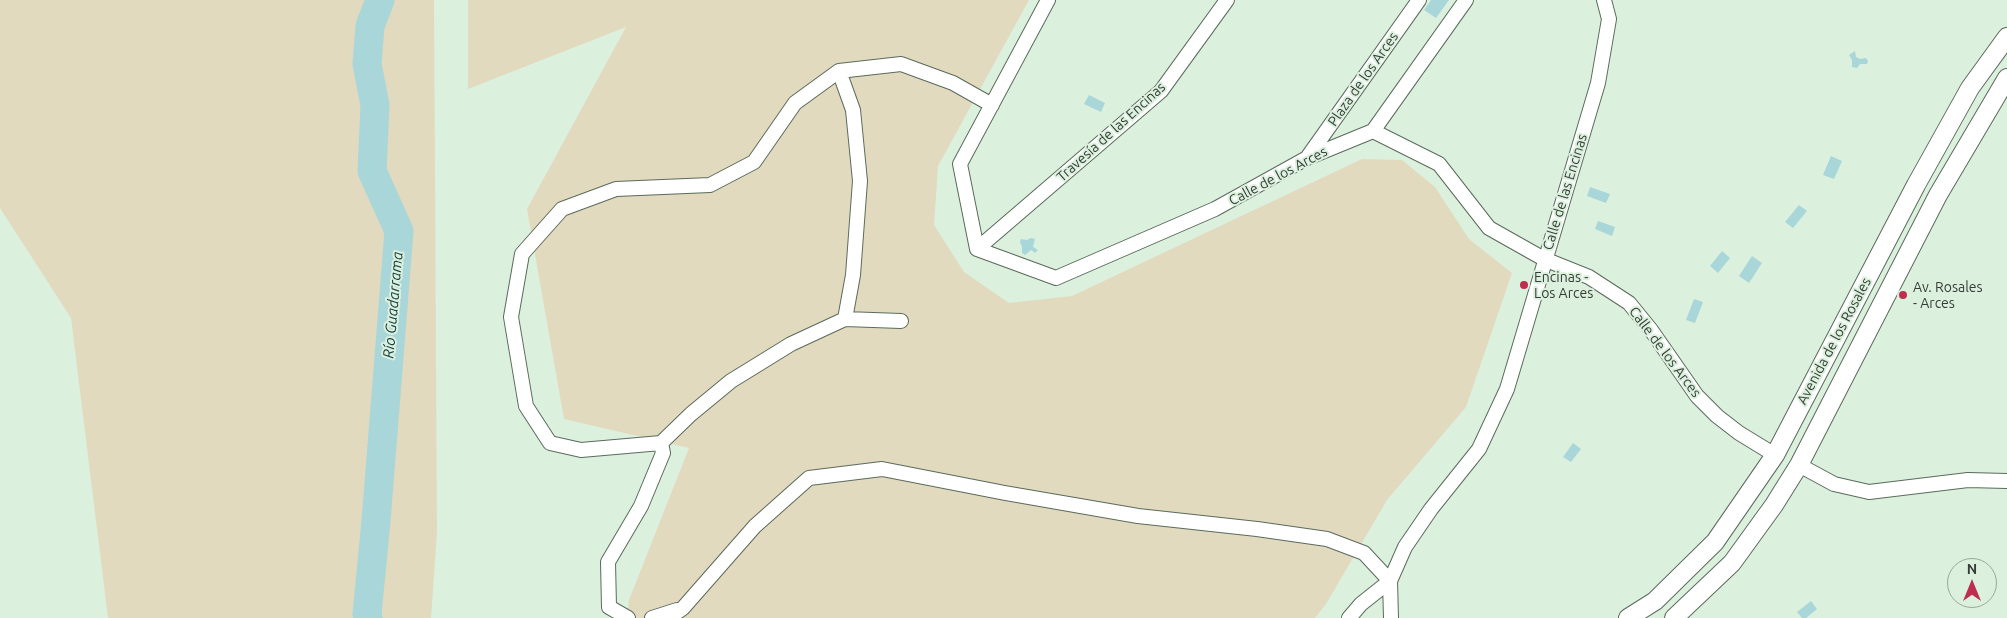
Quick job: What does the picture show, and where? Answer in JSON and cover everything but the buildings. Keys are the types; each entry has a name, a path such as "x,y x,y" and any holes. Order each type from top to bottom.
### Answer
{"street":[{"path":"977,249 960,164 1048,0"},
{"name":"Travesía de las Encinas","path":"977,249 1161,90 1227,0"},
{"name":"Plaza de los Arces","path":"1306,158 1419,0"},
{"path":"1373,131 1466,0"},
{"name":"Calle de las Encinas","path":"1391,618 1390,581 1405,546 1431,509 1479,450 1507,388 1598,83 1609,19 1604,0"},
{"name":"Avenida de los Rosales","path":"1628,618 1655,601 1715,542 1775,455 1916,185 1970,88 2007,37"},
{"path":"901,321 845,319 791,344 731,381 661,443 581,450 550,443 526,406 510,317 522,254 562,209 616,189 710,185 754,162 796,103 839,70 901,64 953,83 992,105"},
{"path":"839,70 853,110 860,181 853,275 845,319"},
{"name":"Avenida de los Rosales","path":"1674,618 1732,563 1774,505 1799,464 1938,195 2007,78"},
{"name":"Calle de los Arces","path":"977,249 1056,278 1215,210 1306,158 1373,131 1439,164 1489,228 1544,259 1589,277 1629,303 1651,330 1697,396 1717,416 1739,433 1775,455"},
{"path":"628,618 609,607 608,562 641,506 663,453 661,443"},
{"path":"1799,464 1834,484 1869,492 1968,480 2007,481"},
{"path":"669,618 683,608 755,526 809,478 882,469 1138,516 1327,539 1364,553 1390,581 1361,604 1349,618"},
{"path":"652,618 683,608"}],"shaded area":[{"path":"0,0 434,0 437,532 431,618 108,618 71,318 0,208"},
{"path":"468,0 1029,0 938,166 934,225 964,272 1009,303 1072,296 1362,159 1402,160 1435,187 1469,239 1512,273 1466,407 1387,500 1326,604 1315,618 627,618 629,600 689,448 564,419 527,209 626,27 468,89"}],"water":[{"path":"1431,0 1449,0 1436,18 1424,10"},
{"path":"1855,51 1856,57 1860,59 1866,58 1867,64 1860,64 1857,68 1852,67 1852,60 1849,55"},
{"path":"1089,95 1105,103 1101,112 1084,104"},
{"path":"1831,156 1842,161 1834,179 1823,175"},
{"path":"1590,187 1610,194 1606,203 1587,196"},
{"path":"1799,205 1807,211 1793,228 1785,222"},
{"path":"1598,221 1615,227 1612,236 1595,229"},
{"path":"1021,239 1027,240 1035,239 1033,247 1038,250 1035,253 1031,250 1025,255 1022,253"},
{"path":"1722,251 1730,258 1718,273 1710,266"},
{"path":"1752,256 1762,263 1749,283 1739,276"},
{"path":"1694,299 1703,302 1695,323 1686,320"},
{"path":"1573,443 1581,449 1571,462 1563,457"},
{"path":"1811,601 1817,609 1806,618 1802,618 1797,612"}],"waterway":[{"name":"Río Guadarrama","path":"368,618 399,231 372,171 375,105 367,64 370,26 380,0"}],"place":[{"name":"Encinas - Los Arces","path":"1524,285"},
{"name":"Av. Rosales - Arces","path":"1903,295"}]}
